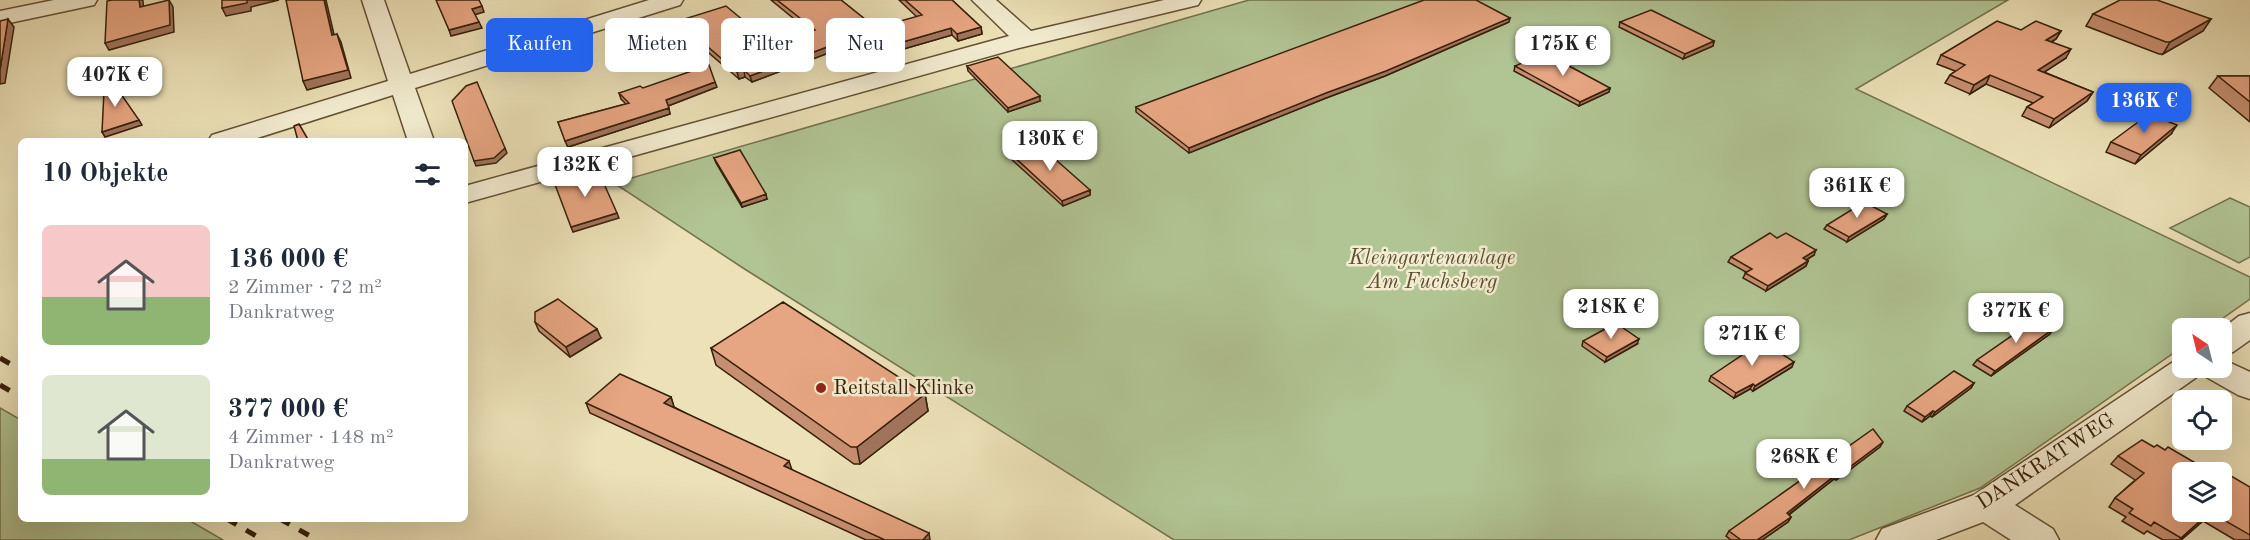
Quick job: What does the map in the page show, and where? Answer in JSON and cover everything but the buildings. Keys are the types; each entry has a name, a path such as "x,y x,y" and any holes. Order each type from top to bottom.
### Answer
{"street":[{"path":"0,18 86,0"},
{"path":"373,0 420,138"},
{"path":"231,138 672,0"},
{"path":"983,0 1027,40"},
{"path":"468,194 1027,40 1190,0"},
{"path":"2232,337 2250,324"},
{"name":"DANKRATWEG","path":"1895,540 1987,505 2173,378"},
{"path":"2232,378 2250,387"},
{"path":"1987,505 2040,540"}],"green space":[{"name":"Kleingartenanlage Am Fuchsberg","path":"1249,0 2008,0 1856,89 2250,277 2250,299 2223,318 2172,318 2172,354 1980,488 1849,540 1174,540 743,268 614,183"},
{"path":"2230,198 2250,207 2250,257 2239,263 2170,228"},
{"path":"0,408 18,418 18,522 192,522 223,540 0,540"}],"railway":[{"path":"0,358 18,368"},
{"path":"0,385 18,395"},
{"path":"232,522 263,540"},
{"path":"285,522 317,540"}],"place":[{"name":"Reitstall Klinke","path":"821,388"}]}
